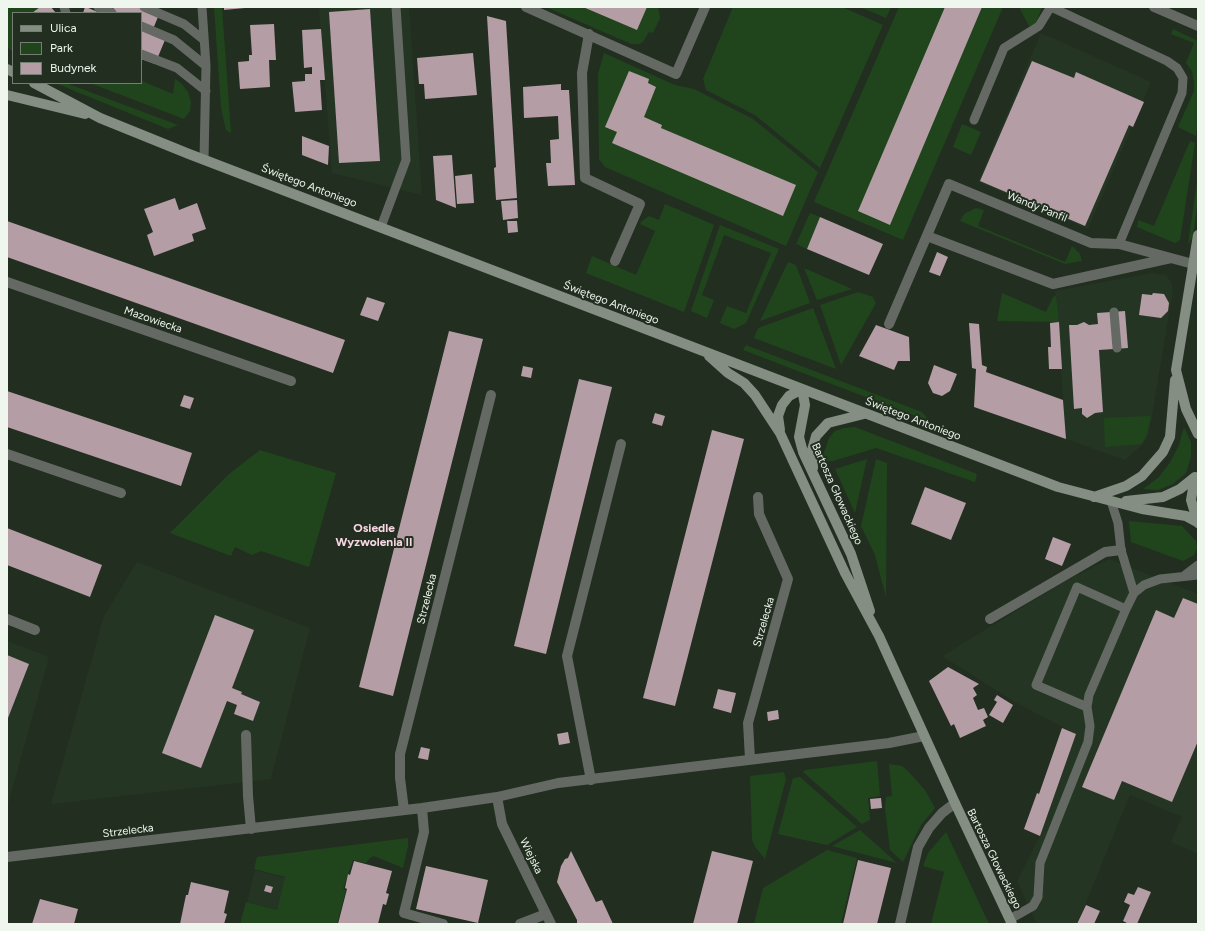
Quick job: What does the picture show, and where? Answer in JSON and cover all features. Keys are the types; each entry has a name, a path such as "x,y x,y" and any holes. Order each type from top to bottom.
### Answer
{"street":[{"path":"526,7 676,74 705,7"},
{"path":"1154,7 1198,26"},
{"path":"589,34 582,73 584,178 640,204 615,261"},
{"name":"Świętego Antoniego","path":"36,84 100,118 864,414 1058,487 1142,509 1186,516 1197,522"},
{"name":"Świętego Antoniego","path":"7,95 100,118"},
{"name":"Wandy Panfil","path":"889,324 949,184 1091,243 1119,244 1196,264"},
{"path":"1094,497 1126,486 1142,476 1163,452 1170,437 1176,370 1196,264 1198,235"},
{"name":"Wandy Panfil","path":"927,236 1053,284 1172,258"},
{"name":"Mazowiecka","path":"7,282 291,381"},
{"name":"Bartosza Głowackiego","path":"704,352 728,373 744,383 755,395 780,433 845,574 879,636 955,804 1011,921"},
{"path":"1176,370 1186,409 1198,434"},
{"name":"Bartosza Głowackiego","path":"780,433 778,416 782,405 789,396 802,389 805,405 799,437 803,452 852,554 879,636"},
{"name":"Strzelecka","path":"404,810 400,778 400,754 491,395"},
{"path":"814,474 812,450 816,436 828,423 864,414"},
{"path":"591,780 567,656 621,444"},
{"path":"7,454 121,493"},
{"name":"Świętego Antoniego","path":"1114,501 1163,498 1180,489 1196,474"},
{"path":"1196,474 1191,500 1197,522"},
{"name":"Strzelecka","path":"750,759 748,723 788,579 759,514 758,497"},
{"path":"990,619 1104,552 1121,550"},
{"path":"7,619 36,630"},
{"path":"246,735 248,796 251,829"},
{"name":"Strzelecka","path":"7,857 422,808 497,797 558,783 889,743 924,736"},
{"name":"Wiejska","path":"497,797 502,824 551,924"},
{"name":"Bartosza Głowackiego","path":"900,924 918,847 929,828 942,813 955,804"},
{"path":"422,808 424,832 404,913 442,924"},
{"path":"520,924 546,914"}],"lane":[{"path":"98,7 110,12"},
{"path":"144,7 184,24 204,40"},
{"path":"202,7 206,66 204,159"},
{"path":"381,227 406,160 396,7"},
{"path":"974,120 1004,48 1039,26 1051,7 1167,61 1177,68 1183,78 1182,93 1119,244"},
{"path":"142,26 174,40 206,66"},
{"path":"142,54 176,68 206,91"},
{"path":"1114,312 1117,348"},
{"path":"1114,501 1121,550 1134,593"},
{"path":"1185,575 1198,565"},
{"path":"1011,921 1033,906 1038,897 1040,862 1088,742 1090,726 1087,707 1089,695 1134,593 1144,585 1160,579 1185,575 1198,575"},
{"path":"1087,707 1036,685 1077,587 1126,609"}],"shaded area":[{"path":"319,7 409,7 422,195 332,173"},
{"path":"1041,33 1151,82 1088,229 978,182"},
{"path":"1153,273 1166,275 1171,282 1173,291 1149,433 1143,444 1125,460 1066,439 1055,291"},
{"path":"1109,559 1198,594 1198,854 1171,842 1182,817 1130,795 1077,924 1037,924 1017,881 1040,836 1076,734 1015,702 942,656 1064,582"},
{"path":"137,562 310,628 271,779 51,804 104,616"},
{"path":"7,641 49,657 7,808"},
{"path":"255,870 285,878 277,910 247,902"}],"green space":[{"path":"7,7 45,7 48,12 12,12 12,51 7,47"},
{"path":"214,7 222,7 231,133 226,130 221,108"},
{"path":"546,7 658,7 660,18 653,33 649,32 643,42 639,44 631,44"},
{"path":"733,7 842,7 883,25 820,168 755,115 706,90 703,79"},
{"path":"860,7 891,7 886,18"},
{"path":"899,7 1003,7 903,240 814,202"},
{"path":"1021,7 1042,7 1036,23 1029,26 1020,9"},
{"path":"1173,29 1198,41 1198,121 1196,136 1178,127 1194,91 1192,71 1186,63 1194,43 1171,34"},
{"path":"604,53 675,85 694,89 753,119 818,172 786,246 605,167 599,159 598,74"},
{"path":"175,79 181,83 188,92 191,102 190,111 184,119 93,84 142,84 142,81 173,94"},
{"path":"57,84 69,84 178,125 168,129"},
{"path":"962,124 981,132 971,155 953,147"},
{"path":"1190,141 1195,143 1180,240 1175,243 1137,227 1138,220 1154,226"},
{"path":"1198,175 1198,200 1193,237 1188,244"},
{"path":"665,204 714,225 684,312 586,273 592,256 636,275 655,231 640,224 649,216 659,220"},
{"path":"976,208 984,210 978,226 1065,262 1072,246 1080,254 1082,261 1065,264 960,221 964,214"},
{"path":"810,213 820,217 807,249 796,244"},
{"path":"720,225 779,249 746,323 734,329 720,323 727,306 746,313 771,253 724,235 702,295 714,300 707,318 691,311"},
{"path":"788,262 796,265 810,303 760,321"},
{"path":"804,268 852,289 817,300"},
{"path":"858,292 873,297 876,303 841,365 820,305"},
{"path":"1002,293 1046,312 1053,297 1056,296 1059,322 997,321"},
{"path":"813,308 836,369 754,338 758,328"},
{"path":"746,345 922,412 931,422 743,350"},
{"path":"1151,416 1146,437 1141,444 1105,447 1104,418"},
{"path":"855,427 977,474 975,482 876,448 833,461 823,461 823,455 829,438 835,431"},
{"path":"1184,427 1191,442 1191,457 1186,473 1173,484 1158,490 1143,489 1159,477 1171,461 1179,445"},
{"path":"260,450 336,473 309,567 261,551 252,555 235,547 231,556 170,533 229,474"},
{"path":"867,459 855,513 835,469"},
{"path":"876,459 887,463 886,597 875,555 861,526"},
{"path":"1129,521 1182,526 1196,541 1197,548 1194,555 1183,561 1131,542"},
{"path":"877,761 880,796 868,798 870,820 862,824 803,772 805,770"},
{"path":"889,764 902,766 908,771 925,790 935,808 921,825 903,862 890,850 885,808 886,797 892,796"},
{"path":"784,772 786,779 765,859 756,848 752,840 750,776"},
{"path":"800,777 857,827 827,845 778,834 793,778"},
{"path":"860,830 897,863 832,846"},
{"path":"946,832 989,924 931,924 944,872 923,866 928,853"},
{"path":"408,838 408,846 403,868 374,856 366,863 353,860 343,889 346,890 337,924 240,924 246,902 277,910 285,877 254,869 257,857"},
{"path":"827,850 857,858 841,924 754,924 763,888"}],"building":[{"path":"40,7 51,7 55,12 33,12"},
{"path":"86,7 98,12 83,12"},
{"path":"114,7 149,7 160,12 151,34 165,40 155,64 142,59 142,12 112,12"},
{"path":"224,7 245,7 245,8 224,10"},
{"path":"583,7 647,7 637,30"},
{"path":"945,7 982,7 890,225 858,211"},
{"path":"370,9 380,161 339,163 329,12"},
{"path":"487,16 506,21 517,198 496,200 494,168 496,167"},
{"path":"274,24 276,60 269,60 270,87 240,89 238,62 249,61 249,55 252,55 250,25"},
{"path":"321,29 325,80 320,80 322,110 295,112 292,82 305,81 305,74 312,74 312,67 304,68 302,30"},
{"path":"473,53 477,95 425,99 424,84 419,84 417,58"},
{"path":"1032,61 1074,78 1076,72 1144,102 1133,127 1129,125 1085,226 980,181"},
{"path":"629,71 649,79 648,83 656,87 644,117 662,125 661,128 796,185 783,216 612,143 617,132 605,127"},
{"path":"561,84 561,90 569,90 575,185 548,186 546,163 551,163 550,140 559,139 558,116 524,118 523,87"},
{"path":"302,136 329,146 328,165 302,155"},
{"path":"452,155 456,208 436,200 433,156"},
{"path":"472,174 474,203 457,204 455,176"},
{"path":"175,198 179,210 197,203 206,229 192,234 194,241 154,256 147,235 153,232 144,209"},
{"path":"517,200 518,218 503,220 501,201"},
{"path":"820,217 883,244 869,275 807,249"},
{"path":"7,221 345,340 333,373 7,257"},
{"path":"507,221 517,221 518,232 508,233"},
{"path":"937,252 948,257 940,276 929,272"},
{"path":"1153,293 1164,294 1169,303 1168,311 1161,318 1139,315 1142,294 1152,295"},
{"path":"367,297 385,303 378,321 360,315"},
{"path":"1125,311 1128,348 1099,350 1103,412 1095,413 1087,418 1082,414 1082,408 1074,409 1069,325 1077,325 1084,322 1089,325 1098,324 1097,313"},
{"path":"1059,322 1062,369 1049,369 1048,347 1051,347 1050,323"},
{"path":"969,323 979,324 982,365 987,367 986,372 1063,400 1066,439 974,407 976,369 972,368"},
{"path":"876,325 909,337 910,361 898,361 894,370 859,356"},
{"path":"449,331 483,339 393,696 359,687"},
{"path":"934,365 957,374 950,391 942,396 933,393 928,383"},
{"path":"523,366 533,368 531,378 521,376"},
{"path":"579,379 612,387 546,654 514,646"},
{"path":"7,391 192,453 181,486 7,427"},
{"path":"184,395 194,398 190,409 180,406"},
{"path":"655,413 665,416 662,426 652,423"},
{"path":"712,430 744,439 675,706 643,698"},
{"path":"925,487 966,503 951,540 911,524"},
{"path":"7,528 102,565 90,597 7,565"},
{"path":"1053,537 1071,544 1062,566 1045,559"},
{"path":"1183,598 1198,604 1198,741 1172,802 1122,781 1114,800 1082,787 1156,610 1174,618"},
{"path":"215,615 254,630 232,688 242,692 241,694 260,702 253,721 234,714 237,705 227,701 201,768 162,753"},
{"path":"7,655 29,664 8,718 7,718"},
{"path":"948,667 979,684 973,688 977,695 973,698 978,710 984,708 988,717 983,720 986,726 960,738 954,724 951,726 929,681"},
{"path":"718,689 736,693 731,713 713,708"},
{"path":"997,695 1013,705 1003,723 989,715 997,702 994,700"},
{"path":"778,710 779,719 768,721 767,712"},
{"path":"1062,728 1076,734 1040,836 1024,829 1037,793 1039,794"},
{"path":"568,732 570,743 559,745 557,734"},
{"path":"421,747 430,749 428,760 418,758"},
{"path":"881,798 882,808 871,809 870,799"},
{"path":"571,851 596,902 602,900 613,924 577,924 577,920 557,882 561,866 565,859 568,858"},
{"path":"712,851 753,861 737,924 693,924"},
{"path":"858,860 891,868 877,924 843,924"},
{"path":"354,861 392,871 386,893 389,894 386,905 383,904 378,924 338,924 347,889 345,888 348,874 350,875"},
{"path":"426,866 488,880 478,923 416,909"},
{"path":"191,882 229,891 224,913 227,914 224,924 180,924 186,895 188,895"},
{"path":"266,885 273,887 271,893 264,891"},
{"path":"1138,887 1151,892 1137,924 1127,924 1123,921 1130,905 1124,902 1128,893 1134,895"},
{"path":"40,899 78,909 74,924 32,924"},
{"path":"1086,905 1100,911 1094,924 1077,924"}],"district":[{"name":"Osiedle Wyzwolenia II","path":"374,535"}]}
